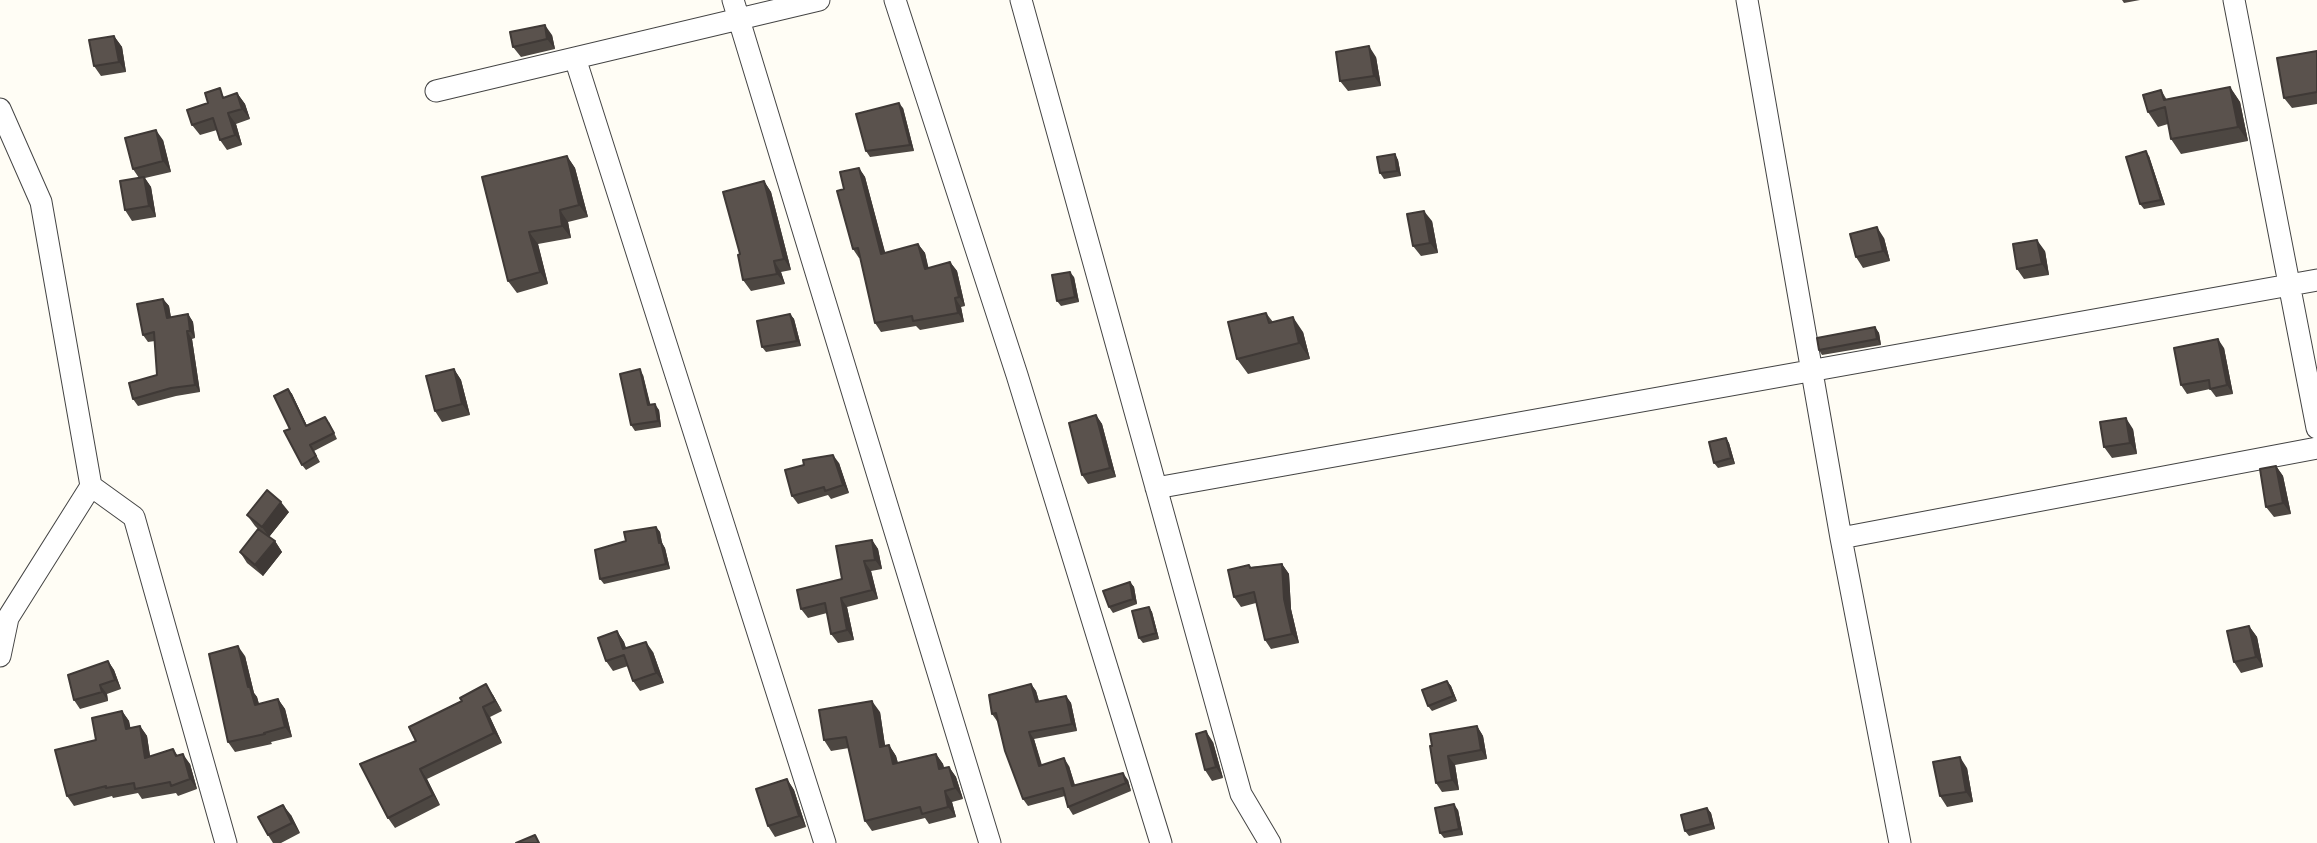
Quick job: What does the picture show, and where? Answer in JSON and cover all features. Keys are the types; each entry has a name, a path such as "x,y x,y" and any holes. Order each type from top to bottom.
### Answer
{"street":[{"path":"436,91 575,58 736,10 819,0"},
{"path":"895,0 1017,375 1161,843"},
{"path":"1021,0 1241,794 1270,843"},
{"path":"1747,0 1841,538 1900,843"},
{"path":"2234,0 2317,428"},
{"path":"736,10 990,843"},
{"path":"575,58 825,843"},
{"path":"0,656 8,618 92,486 41,202 3,121"},
{"path":"1156,488 2317,280"},
{"path":"1841,538 2317,447"},
{"path":"92,486 134,517 226,843"}],"building":[{"path":"545,25 547,39 513,47 510,32"},
{"path":"114,36 119,62 94,66 89,40"},
{"path":"1369,46 1374,76 1340,81 1336,52"},
{"path":"2317,51 2317,92 2284,98 2277,58"},
{"path":"2230,87 2238,127 2171,139 2165,107 2148,112 2143,95 2161,90 2164,100"},
{"path":"220,88 223,98 237,93 242,109 228,113 235,135 220,140 213,118 192,125 187,110 208,103 205,93"},
{"path":"899,103 910,145 866,151 856,114"},
{"path":"156,130 163,161 133,169 125,138"},
{"path":"2146,151 2161,200 2140,204 2126,157"},
{"path":"1395,154 1397,171 1380,173 1377,157"},
{"path":"567,156 579,205 560,210 562,226 529,232 540,272 508,281 482,177"},
{"path":"859,168 881,254 918,244 925,269 950,262 959,297 955,298 958,313 913,321 912,316 875,323 858,248 853,249 837,191 844,189 840,172"},
{"path":"144,177 149,206 125,210 120,181"},
{"path":"764,181 784,259 774,261 777,274 743,280 738,255 740,254 723,192"},
{"path":"1424,211 1430,243 1413,246 1407,214"},
{"path":"1877,227 1883,251 1856,257 1850,234"},
{"path":"2037,240 2042,264 2017,269 2013,244"},
{"path":"1070,272 1075,297 1057,301 1052,275"},
{"path":"163,299 167,318 188,314 190,331 187,331 195,385 171,388 133,399 129,383 157,375 154,332 143,335 137,304"},
{"path":"1266,313 1269,323 1293,317 1299,343 1237,359 1228,322"},
{"path":"790,314 797,341 762,347 757,321"},
{"path":"1875,327 1877,339 1819,350 1817,338"},
{"path":"2218,339 2227,385 2210,389 2209,380 2181,385 2174,348"},
{"path":"454,369 462,404 435,411 426,376"},
{"path":"640,369 648,405 655,404 658,421 631,425 620,374"},
{"path":"288,389 306,426 325,417 334,433 310,445 316,456 302,465 284,431 290,429 274,396"},
{"path":"1096,415 1110,468 1082,475 1069,423"},
{"path":"2126,418 2130,443 2104,447 2100,422"},
{"path":"1726,438 1731,458 1714,463 1709,442"},
{"path":"833,455 843,485 792,496 785,470 804,465 803,460"},
{"path":"2276,466 2283,503 2266,507 2260,469"},
{"path":"267,490 281,502 262,527 247,515"},
{"path":"656,527 666,564 600,579 595,550 626,541 624,532"},
{"path":"258,529 275,541 255,565 240,552"},
{"path":"872,540 875,560 864,561 872,590 841,598 847,630 831,634 825,603 801,609 797,590 842,579 836,546"},
{"path":"1282,564 1284,599 1292,634 1265,640 1254,592 1234,597 1228,570 1249,565 1250,568"},
{"path":"1130,582 1133,599 1109,607 1103,591"},
{"path":"1149,607 1156,633 1139,638 1132,611"},
{"path":"2249,626 2256,657 2234,662 2227,631"},
{"path":"617,631 623,649 646,642 656,673 633,681 624,655 606,661 598,638"},
{"path":"238,646 255,705 278,699 285,727 228,742 209,654"},
{"path":"108,661 115,680 100,685 102,692 74,700 68,675"},
{"path":"1447,681 1453,696 1428,706 1422,690"},
{"path":"486,684 495,701 483,707 494,733 420,769 433,795 388,818 360,764 416,741 409,727 462,701 460,698"},
{"path":"1031,684 1036,702 1066,696 1072,724 1029,732 1039,766 1064,758 1072,786 1123,773 1126,783 1068,807 1063,788 1023,799 1005,751 996,713 992,714 989,695"},
{"path":"872,701 880,747 889,745 893,764 936,754 939,769 949,767 955,788 945,791 948,807 922,814 920,807 865,821 846,737 824,740 819,710"},
{"path":"122,711 126,729 140,726 145,758 173,749 176,756 183,754 190,779 171,786 170,782 135,789 134,783 106,786 67,796 55,750 96,740 92,718"},
{"path":"1477,726 1481,750 1448,756 1452,780 1436,783 1430,734"},
{"path":"1206,731 1216,767 1205,770 1196,734"},
{"path":"1960,757 1966,792 1940,796 1933,762"},
{"path":"787,779 799,816 768,826 756,789"},
{"path":"1454,804 1459,829 1440,833 1435,808"},
{"path":"283,805 292,823 268,835 258,817"},
{"path":"1707,808 1711,824 1685,831 1681,815"},
{"path":"535,835 539,843 516,843"}]}
